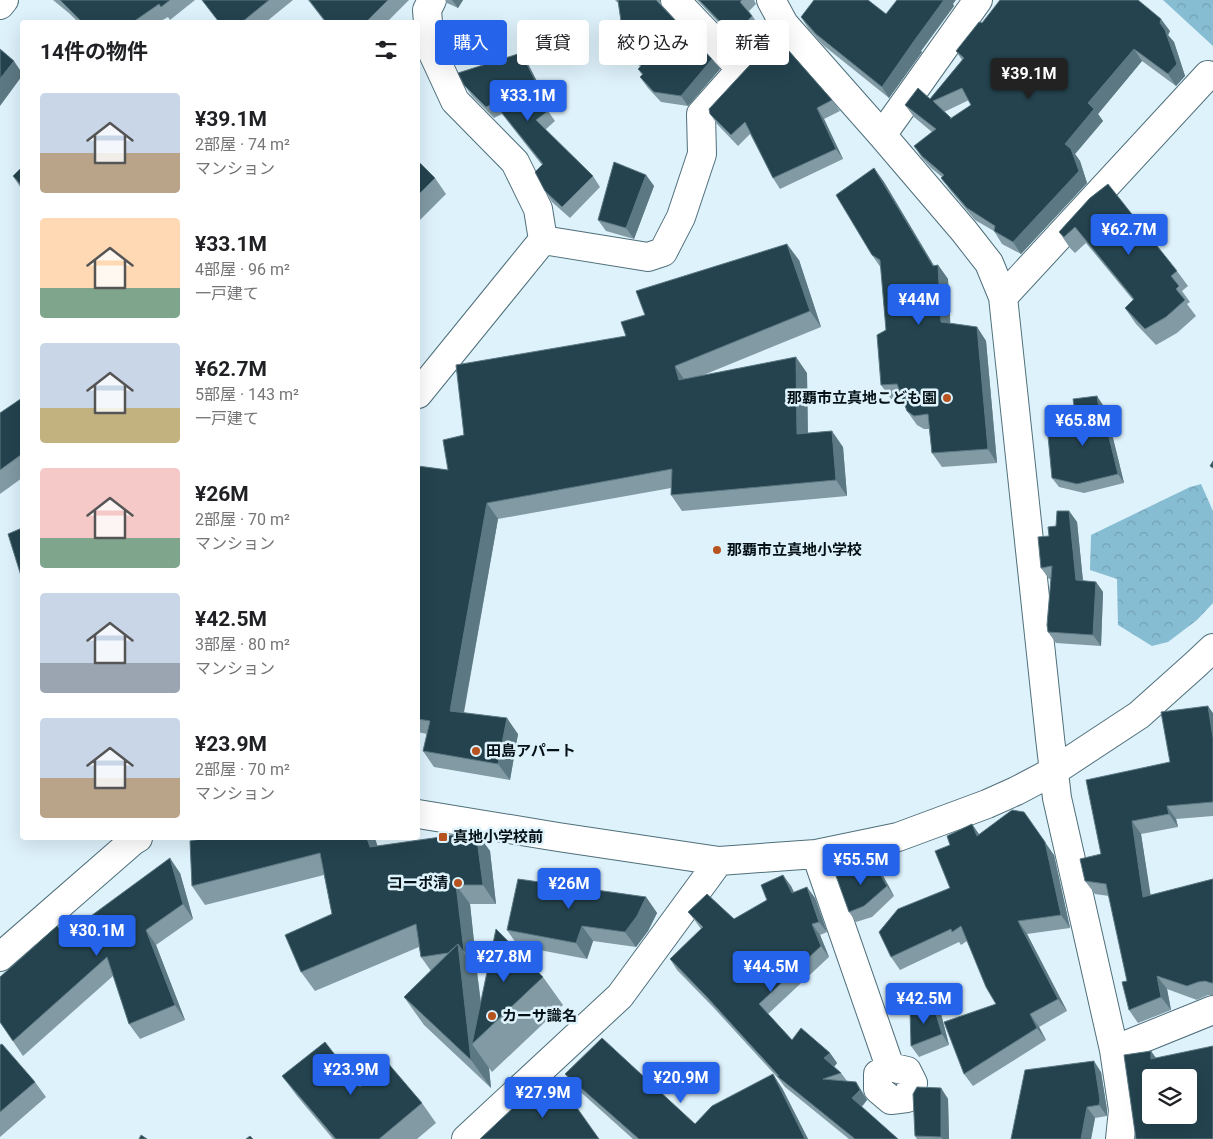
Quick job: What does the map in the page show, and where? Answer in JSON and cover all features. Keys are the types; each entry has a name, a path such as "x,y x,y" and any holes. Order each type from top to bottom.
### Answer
{"street":[{"path":"0,5 4,0"},
{"path":"420,392 543,240 538,209 515,162 455,101 430,48 428,10 432,0"},
{"path":"675,0 741,69"},
{"path":"771,0 782,20"},
{"path":"882,135 978,0"},
{"path":"789,30 964,231 989,263 1002,297 1057,798 1114,1050 1123,1110 1120,1139"},
{"path":"543,240 648,257 663,252 681,216 702,154 701,114 745,65"},
{"path":"1002,297 1208,75"},
{"path":"420,814 558,837 719,860 816,854 898,837 987,804 1054,771 1139,715 1213,648"},
{"path":"0,957 135,840"},
{"path":"816,854 890,1067"},
{"path":"466,1139 620,996 719,860"},
{"path":"1114,1050 1213,1010"}],"green space":[{"path":"1163,0 1213,0 1213,46"},
{"path":"1201,484 1213,511 1213,603 1197,620 1168,642 1152,646 1118,625 1117,579 1090,570 1091,535 1190,487"}],"building":[{"path":"60,0 170,0 161,7 159,4 136,20 80,20"},
{"path":"202,0 269,0 244,20 217,20"},
{"path":"309,0 388,0 368,20 324,20"},
{"path":"618,0 656,0 675,20 621,20"},
{"path":"699,0 742,0 740,2 752,16 748,20 718,20"},
{"path":"814,0 868,0 886,14 897,0 944,0 882,87 816,34 801,17"},
{"path":"1000,0 1138,0 1161,19 1160,23 1165,30 1177,64 1168,74 1134,49 1088,103 1094,109 1065,144 1071,149 1079,171 1013,242 994,231 995,226 967,208 941,178 944,175 922,156 914,146 936,129 905,105 918,88 930,99 964,58 956,51 979,22 982,23","holes":["962,88 971,105 950,119 933,101"]},
{"path":"0,49 14,61 0,79"},
{"path":"789,51 832,100 817,108 836,149 773,178 745,122 731,135 710,114 709,109 750,65 789,65"},
{"path":"517,54 517,65 527,65 535,80 526,85 548,111 536,120 593,176 562,207 545,191 535,172 543,164 494,103 486,107 464,85 458,73 483,65 507,65 507,57"},
{"path":"707,54 712,59 707,65"},
{"path":"707,65 681,96 654,92 640,77 643,74 638,69 641,66"},
{"path":"614,162 646,175 626,228 598,220"},
{"path":"420,163 435,178 420,193"},
{"path":"874,168 933,266 938,265 941,322 977,327 988,449 932,453 928,414 914,416 907,411 897,384 881,385 877,335 886,330 880,260 872,255 836,195"},
{"path":"20,169 20,184 13,176"},
{"path":"1108,184 1177,271 1171,276 1179,286 1176,289 1185,300 1166,317 1145,329 1125,308 1134,299 1075,227 1064,237 1059,232 1090,198"},
{"path":"787,244 810,311 675,366 679,380 796,357 797,434 832,431 836,480 671,495 672,469 487,503 450,711 507,718 498,764 423,751 430,721 420,719 420,466 448,470 443,440 464,435 456,365 626,336 621,322 645,315 636,291"},
{"path":"1097,396 1102,426 1106,425 1118,474 1077,484 1052,478 1048,436 1078,433 1073,399"},
{"path":"20,399 20,455 0,470 0,413"},
{"path":"1057,511 1069,511 1076,580 1096,582 1093,635 1048,632 1052,566 1041,568 1038,537 1049,536 1048,527 1056,526"},
{"path":"20,529 20,573 8,534"},
{"path":"1208,706 1213,738 1213,802 1167,806 1169,814 1132,821 1143,897 1213,879 1213,983 1205,981 1187,986 1157,976 1161,997 1129,1010 1122,982 1127,981 1106,884 1085,881 1080,859 1101,854 1086,780 1170,762 1161,712"},
{"path":"1012,810 1024,812 1045,842 1061,915 1018,921 1058,999 1030,1014 1037,1028 964,1074 944,1022 996,1004 986,987 961,926 952,932 951,929 891,957 879,932 898,909 950,888 935,851 950,845 947,836 972,824 977,836"},
{"path":"476,832 483,885 456,885 464,951 458,944 448,953 421,957 416,924 301,972 285,935 332,914 320,853 192,886 190,841 368,840 370,847"},
{"path":"170,858 183,904 146,930 175,1005 129,1024 107,957 13,1041 0,1022 0,977 57,926 65,935"},
{"path":"873,862 887,886 864,906 849,912 836,876"},
{"path":"783,875 792,893 807,887 819,922 812,924 821,946 759,1004 792,1040 801,1028 830,1053 824,1058 841,1073 823,1079 856,1082 860,1090 852,1098 898,1139 855,1139 777,1076 779,1076 670,959 703,927 688,912 707,894 734,919 767,900 761,885"},
{"path":"518,879 646,897 637,916 625,932 582,926 576,943 507,930"},
{"path":"496,929 543,977 472,1044"},
{"path":"458,944 471,1060 404,997"},
{"path":"933,1004 942,1034 911,1046 910,1011"},
{"path":"602,1038 695,1124 712,1106 773,1074 805,1139 639,1139 565,1074"},
{"path":"325,1042 360,1087 387,1062 422,1103 379,1139 336,1139 282,1076"},
{"path":"2,1044 35,1082 0,1112 0,1045"},
{"path":"1213,1046 1213,1139 1136,1139 1124,1055 1151,1051 1151,1059"},
{"path":"1094,1061 1100,1100 1099,1105 1087,1107 1081,1139 1011,1139 1025,1070"},
{"path":"558,1081 599,1139 480,1139 533,1089 541,1097"},
{"path":"917,1087 941,1088 941,1137 915,1136 913,1094"},
{"path":"141,1135 147,1139 139,1139"}],"place":[{"name":"那覇市立真地こども園","path":"947,398"},
{"name":"那覇市立真地小学校","path":"717,550"},
{"name":"田島アパート","path":"476,751"},
{"name":"真地小学校前","path":"443,837"},
{"name":"コーポ清","path":"458,883"},
{"name":"カーサ識名","path":"492,1016"}]}
